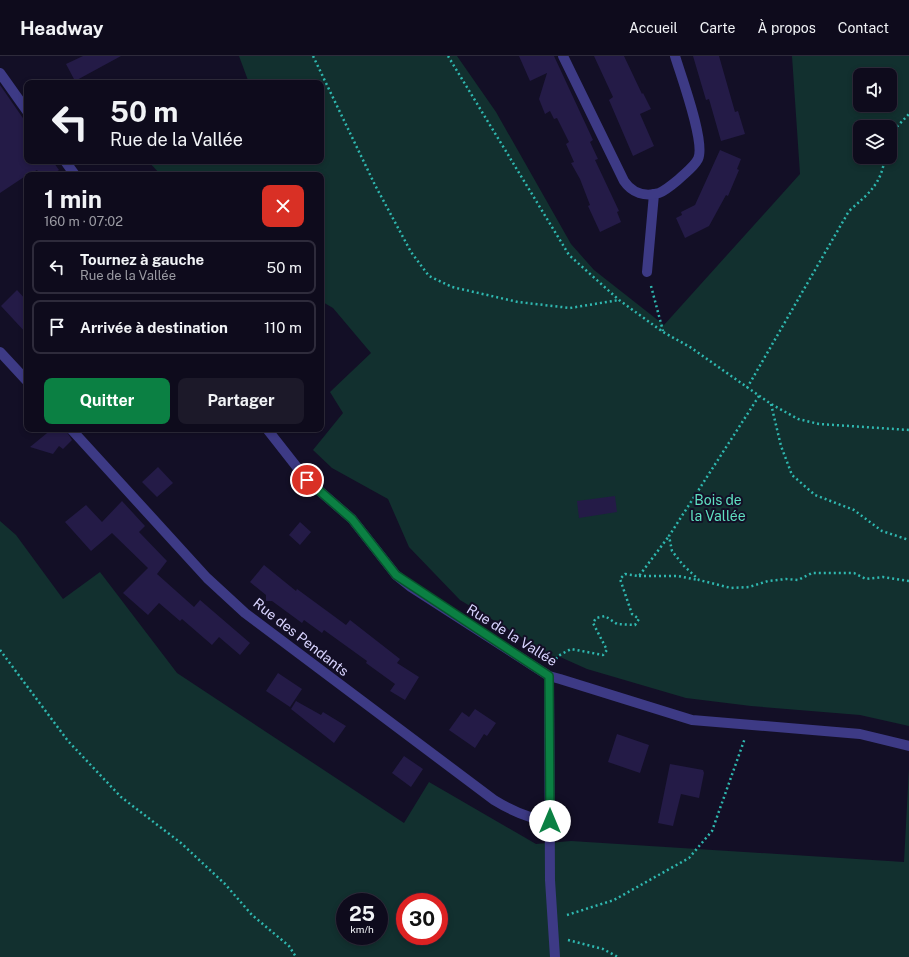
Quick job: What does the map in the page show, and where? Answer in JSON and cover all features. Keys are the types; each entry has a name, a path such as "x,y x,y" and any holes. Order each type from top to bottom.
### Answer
{"street":[{"path":"562,56 624,181 633,191 648,195 662,192 688,171 698,160 700,153 698,133 675,56"},
{"path":"0,73 24,107"},
{"path":"66,164 73,172"},
{"path":"647,272 654,194"},
{"path":"0,352 24,379"},
{"name":"Rue des Pendants","path":"74,432 207,578 250,617 494,800 518,813 532,818 550,821"},
{"name":"Rue de la Vallée","path":"269,432 307,480 352,519 396,575 418,591 552,672 692,720 860,734 909,746"},
{"path":"552,672 550,821 552,915 555,957"}],"path":[{"path":"313,56 378,191 411,252 429,276 452,287 518,302 570,308 619,300"},
{"path":"897,127 909,114"},
{"path":"747,388 849,211 874,189 884,164"},
{"path":"647,272 663,332"},
{"path":"639,576 669,536 759,396"},
{"path":"771,404 781,446 792,475 815,495 854,510 882,531 909,540"},
{"path":"669,536 672,551 682,565 699,580"},
{"path":"552,672 552,665 558,656 571,649 603,655 608,650 593,623 596,618 605,616 617,624 635,625 639,620 632,614 620,579 625,574 639,576 678,576 731,588 748,587 768,581 786,579 798,580 812,572 854,573 866,579 883,577 909,581"},
{"path":"0,650 68,741 121,797 181,843 225,884 252,915 289,946 296,957"},
{"path":"552,915 568,915 614,900 689,858 712,831 750,725"},
{"path":"554,937 603,949 618,957"}],"green space":[{"name":"Bois de la Vallée","path":"239,56 457,56 496,112 571,244 594,270 664,325 800,174 792,56 909,56 909,726 860,715 751,706 686,698 587,669 558,656 554,657 460,600 409,547 388,499 332,468 313,450 343,413 330,392 371,353 333,308 324,303 324,172 158,172 151,164 324,164 324,80 248,80"},
{"path":"0,521 16,535 63,599 100,572 177,673 404,823 429,782 536,844 571,841 904,862 909,768 909,957 0,957"}],"building":[{"path":"83,56 121,56 77,80 74,80 66,64"},
{"path":"519,56 554,56 593,140 590,142 598,159 595,160 619,211 617,212 621,222 600,232 588,206 590,205 580,179 571,163 574,162 566,144 569,142 557,118 554,119 550,111 545,114 539,99 547,73 530,81"},
{"path":"594,56 624,56 642,94 643,93 651,109 640,114 654,146 633,156 609,100 613,97"},
{"path":"693,56 719,56 735,112 738,111 745,134 721,141 709,99 706,100"},
{"path":"0,85 24,120 24,164 55,164 59,170 56,172 39,172 37,170 33,172 24,172 24,177 0,193"},
{"path":"720,150 741,159 737,169 739,170 728,196 726,195 709,226 685,238 676,218 682,215 681,212 695,205"},
{"path":"17,290 24,298 24,331 1,306"},
{"path":"48,432 67,432 72,440 63,449 59,446 53,454 30,447"},
{"path":"158,467 173,483 157,497 142,482"},
{"path":"615,496 617,512 579,518 577,501"},
{"path":"122,501 145,526 139,532 167,561 157,574 194,607 200,600 250,643 240,655 219,637 212,645 182,619 180,621 159,603 148,615 123,593 148,568 112,533 91,551 65,522 86,505 102,522"},
{"path":"300,522 311,532 300,545 289,535"},
{"path":"264,565 296,591 297,589 346,625 350,620 400,659 397,663 419,677 405,700 390,691 395,684 366,663 367,661 324,630 322,633 304,620 302,623 272,601 266,601 266,595 250,582"},
{"path":"278,673 302,689 290,707 266,691"},
{"path":"296,701 321,715 323,712 346,726 334,743 291,709"},
{"path":"475,709 496,723 487,736 484,734 475,748 449,730 462,712 469,717"},
{"path":"617,734 649,745 640,773 608,762"},
{"path":"404,756 423,769 411,787 392,773"},
{"path":"670,764 703,770 704,773 699,798 681,794 673,826 658,823"}],"route":[{"path":"307,480 352,519 396,575 411,587 549,676 550,821"}]}
